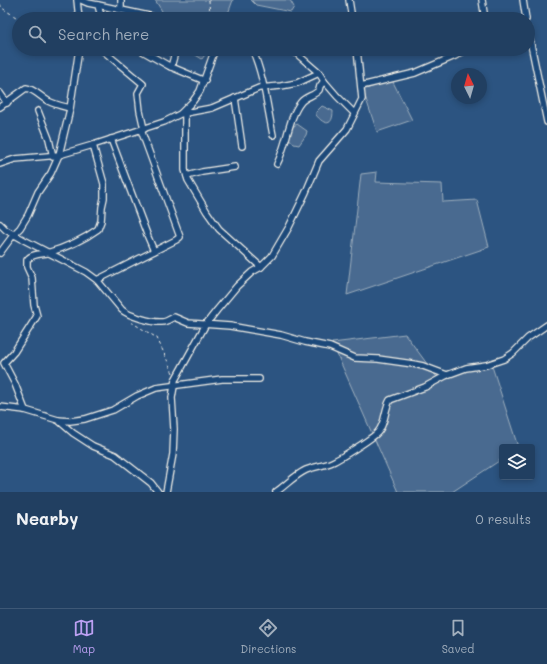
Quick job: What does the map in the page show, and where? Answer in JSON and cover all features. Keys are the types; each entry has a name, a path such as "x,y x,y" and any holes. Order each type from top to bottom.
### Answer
{"street":[{"path":"77,0 78,12"},
{"path":"81,0 88,3 134,12"},
{"path":"121,0 121,9"},
{"path":"349,0 351,12"},
{"path":"482,0 484,12"},
{"path":"523,0 525,12"},
{"path":"98,4 100,12"},
{"path":"0,254 28,215 38,192 51,173 59,155 70,108 78,56"},
{"path":"97,280 180,238 142,129 138,94 143,84 110,56"},
{"path":"151,56 171,67 205,81"},
{"path":"171,67 174,56"},
{"path":"213,56 205,81 200,91 183,113 185,170 205,208 220,229 261,267"},
{"path":"255,56 264,88 273,135"},
{"path":"299,56 319,73 324,81 354,113"},
{"path":"166,492 173,454 173,387 175,380 206,324 237,286 272,256 289,227 319,161 346,129 362,98 358,56"},
{"path":"361,86 415,73 455,56"},
{"path":"532,56 547,122"},
{"path":"0,164 15,159 59,155 164,122 183,113 212,108 259,88 297,83 319,73"},
{"path":"277,164 282,155 292,121 300,103 308,96 317,92 324,81"},
{"path":"0,107 26,88 31,88 39,96 58,106 70,108"},
{"path":"0,93 7,102"},
{"path":"235,98 242,146"},
{"path":"38,111 49,139 54,166"},
{"path":"111,139 154,251"},
{"path":"25,410 15,384 4,363 14,352 37,316 34,305 32,278 27,260 31,256 49,252 75,243 98,230 101,221 104,198 104,184 93,145"},
{"path":"187,176 235,167"},
{"path":"0,224 6,230 81,269 97,280 126,313 160,322 174,317 188,323 230,326 281,335 330,347 355,358 378,359 413,364 447,375"},
{"path":"276,492 306,470 330,464 340,459 378,433 390,400 425,387 447,375 466,368 486,365 504,359 513,353 528,338 547,325"},
{"path":"0,406 25,410 58,420 70,421 96,416 113,410 156,388 173,387 222,379 259,379"},
{"path":"58,420 73,433 93,446 115,455 151,483 158,492"}],"path":[{"path":"209,0 210,12"},
{"path":"0,4 2,8 12,14"},
{"path":"126,313 131,321 157,338 175,380"}],"shaded area":[{"path":"155,0 233,0 229,12 161,12"},
{"path":"251,0 290,0 294,7 291,12 256,5"},
{"path":"197,56 204,56 202,59"},
{"path":"392,80 412,120 377,132 363,90"},
{"path":"322,106 333,111 332,120 328,123 325,123 319,119 316,115 316,112"},
{"path":"297,124 307,131 299,145 294,144 288,137 291,128"},
{"path":"377,172 376,182 442,184 443,202 477,200 489,247 347,295 361,174"},
{"path":"405,334 439,380 447,375 491,363 517,444 499,444 499,461 452,492 398,492 332,343"}]}
